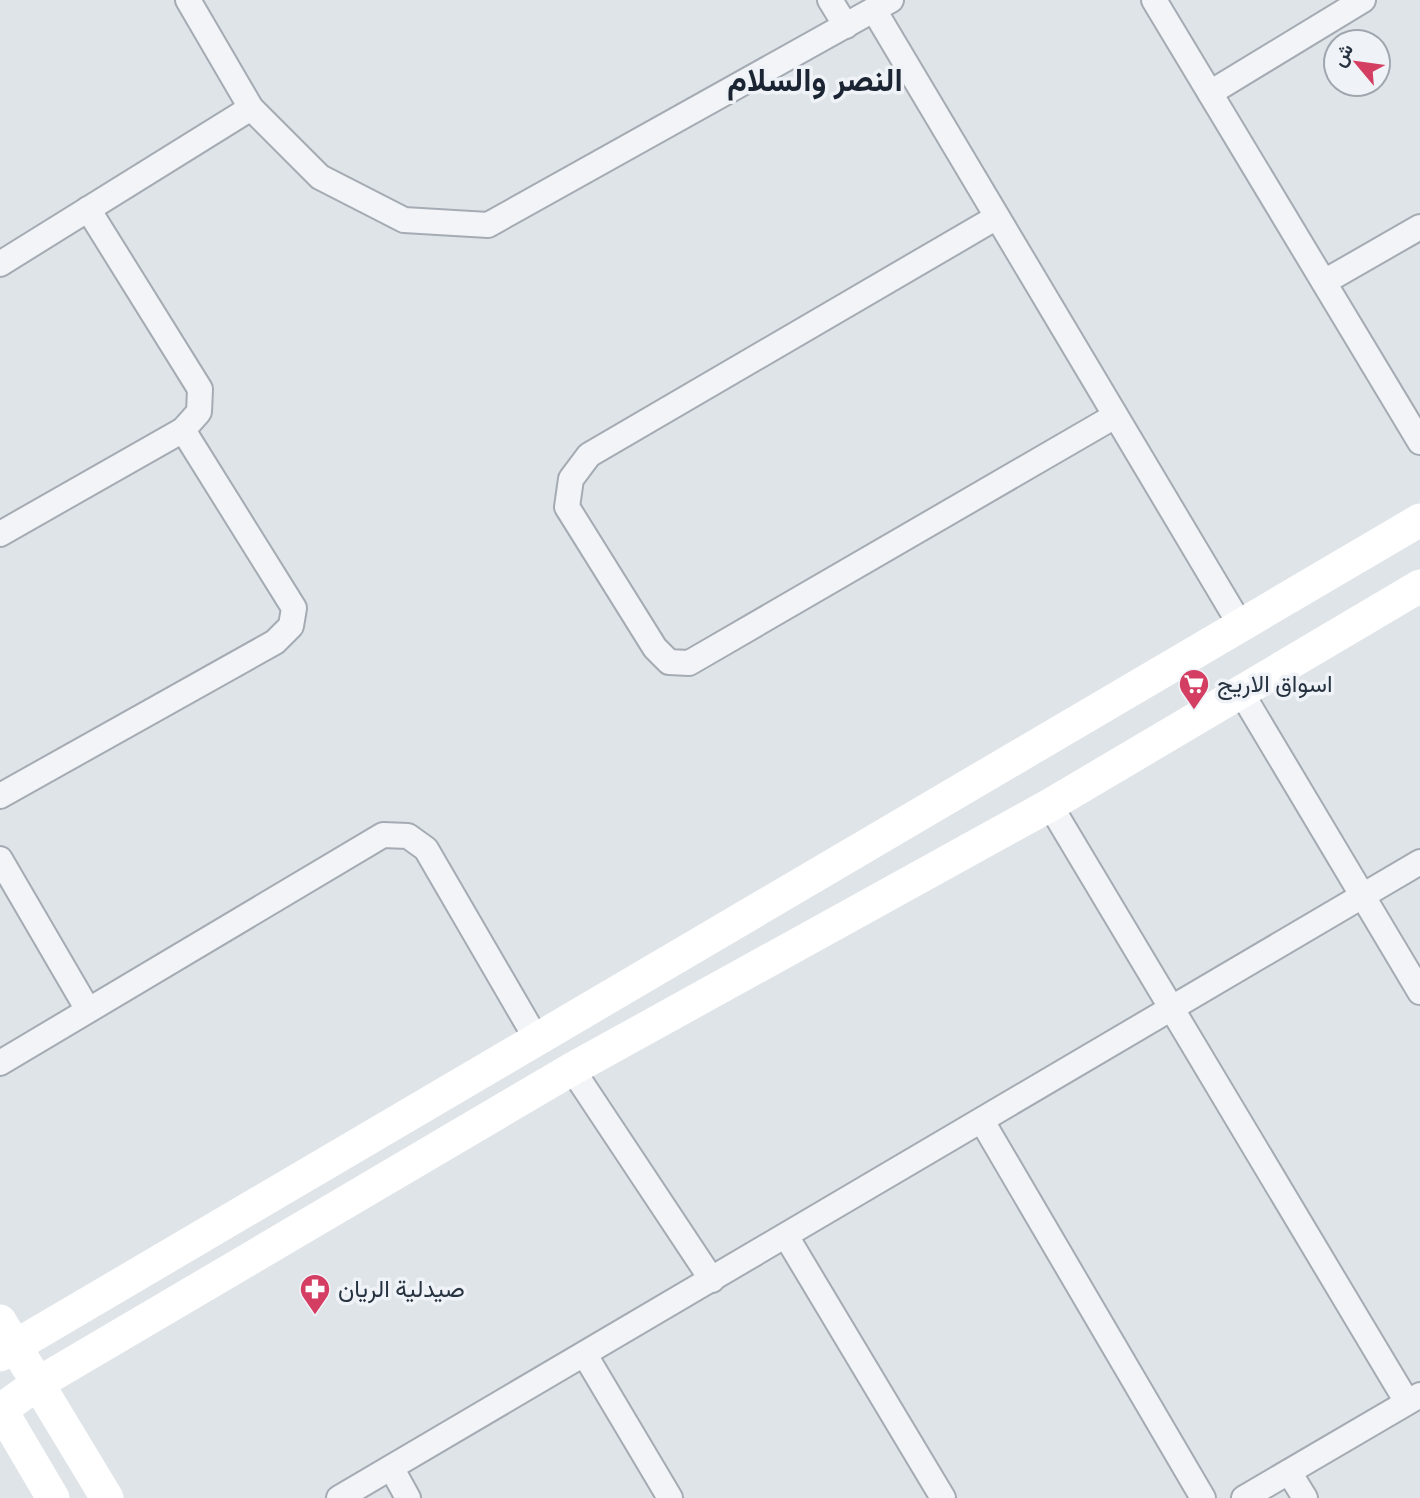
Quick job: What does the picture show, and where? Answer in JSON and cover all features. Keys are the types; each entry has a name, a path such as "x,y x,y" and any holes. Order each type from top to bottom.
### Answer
{"street":[{"path":"188,0 251,108 320,177 404,220 488,225 883,5 997,217 1241,626"},
{"path":"830,0 846,26"},
{"path":"1154,0 1420,442"},
{"path":"1210,93 1363,0"},
{"path":"0,264 251,108"},
{"path":"0,534 183,430 199,412 200,389 88,209"},
{"path":"997,217 589,455 571,479 567,507 655,648 669,662 689,663 1115,416"},
{"path":"1324,282 1420,227"},
{"path":"0,796 275,642 291,626 294,608 183,430"},
{"path":"107,1498 37,1384 5,1340 537,1040 1420,520"},
{"path":"53,1498 0,1409 37,1384 572,1069 1050,805 1420,586"},
{"path":"1241,692 1420,992"},
{"path":"1050,805 1414,1398 1244,1498"},
{"path":"0,1063 383,835 408,836 426,849 537,1040"},
{"path":"0,859 88,1010"},
{"path":"339,1498 1420,862"},
{"path":"572,1069 712,1280"},
{"path":"982,1121 1203,1498"},
{"path":"786,1236 943,1498"},
{"path":"585,1355 670,1498"},
{"path":"391,1469 408,1498"},
{"path":"1289,1472 1304,1498"}],"place":[{"name":"اسواق الاريج","path":"1194,711"},
{"name":"صيدلية الريان","path":"315,1316"}],"district":[{"name":"النصر والسلام","path":"815,80"}]}
